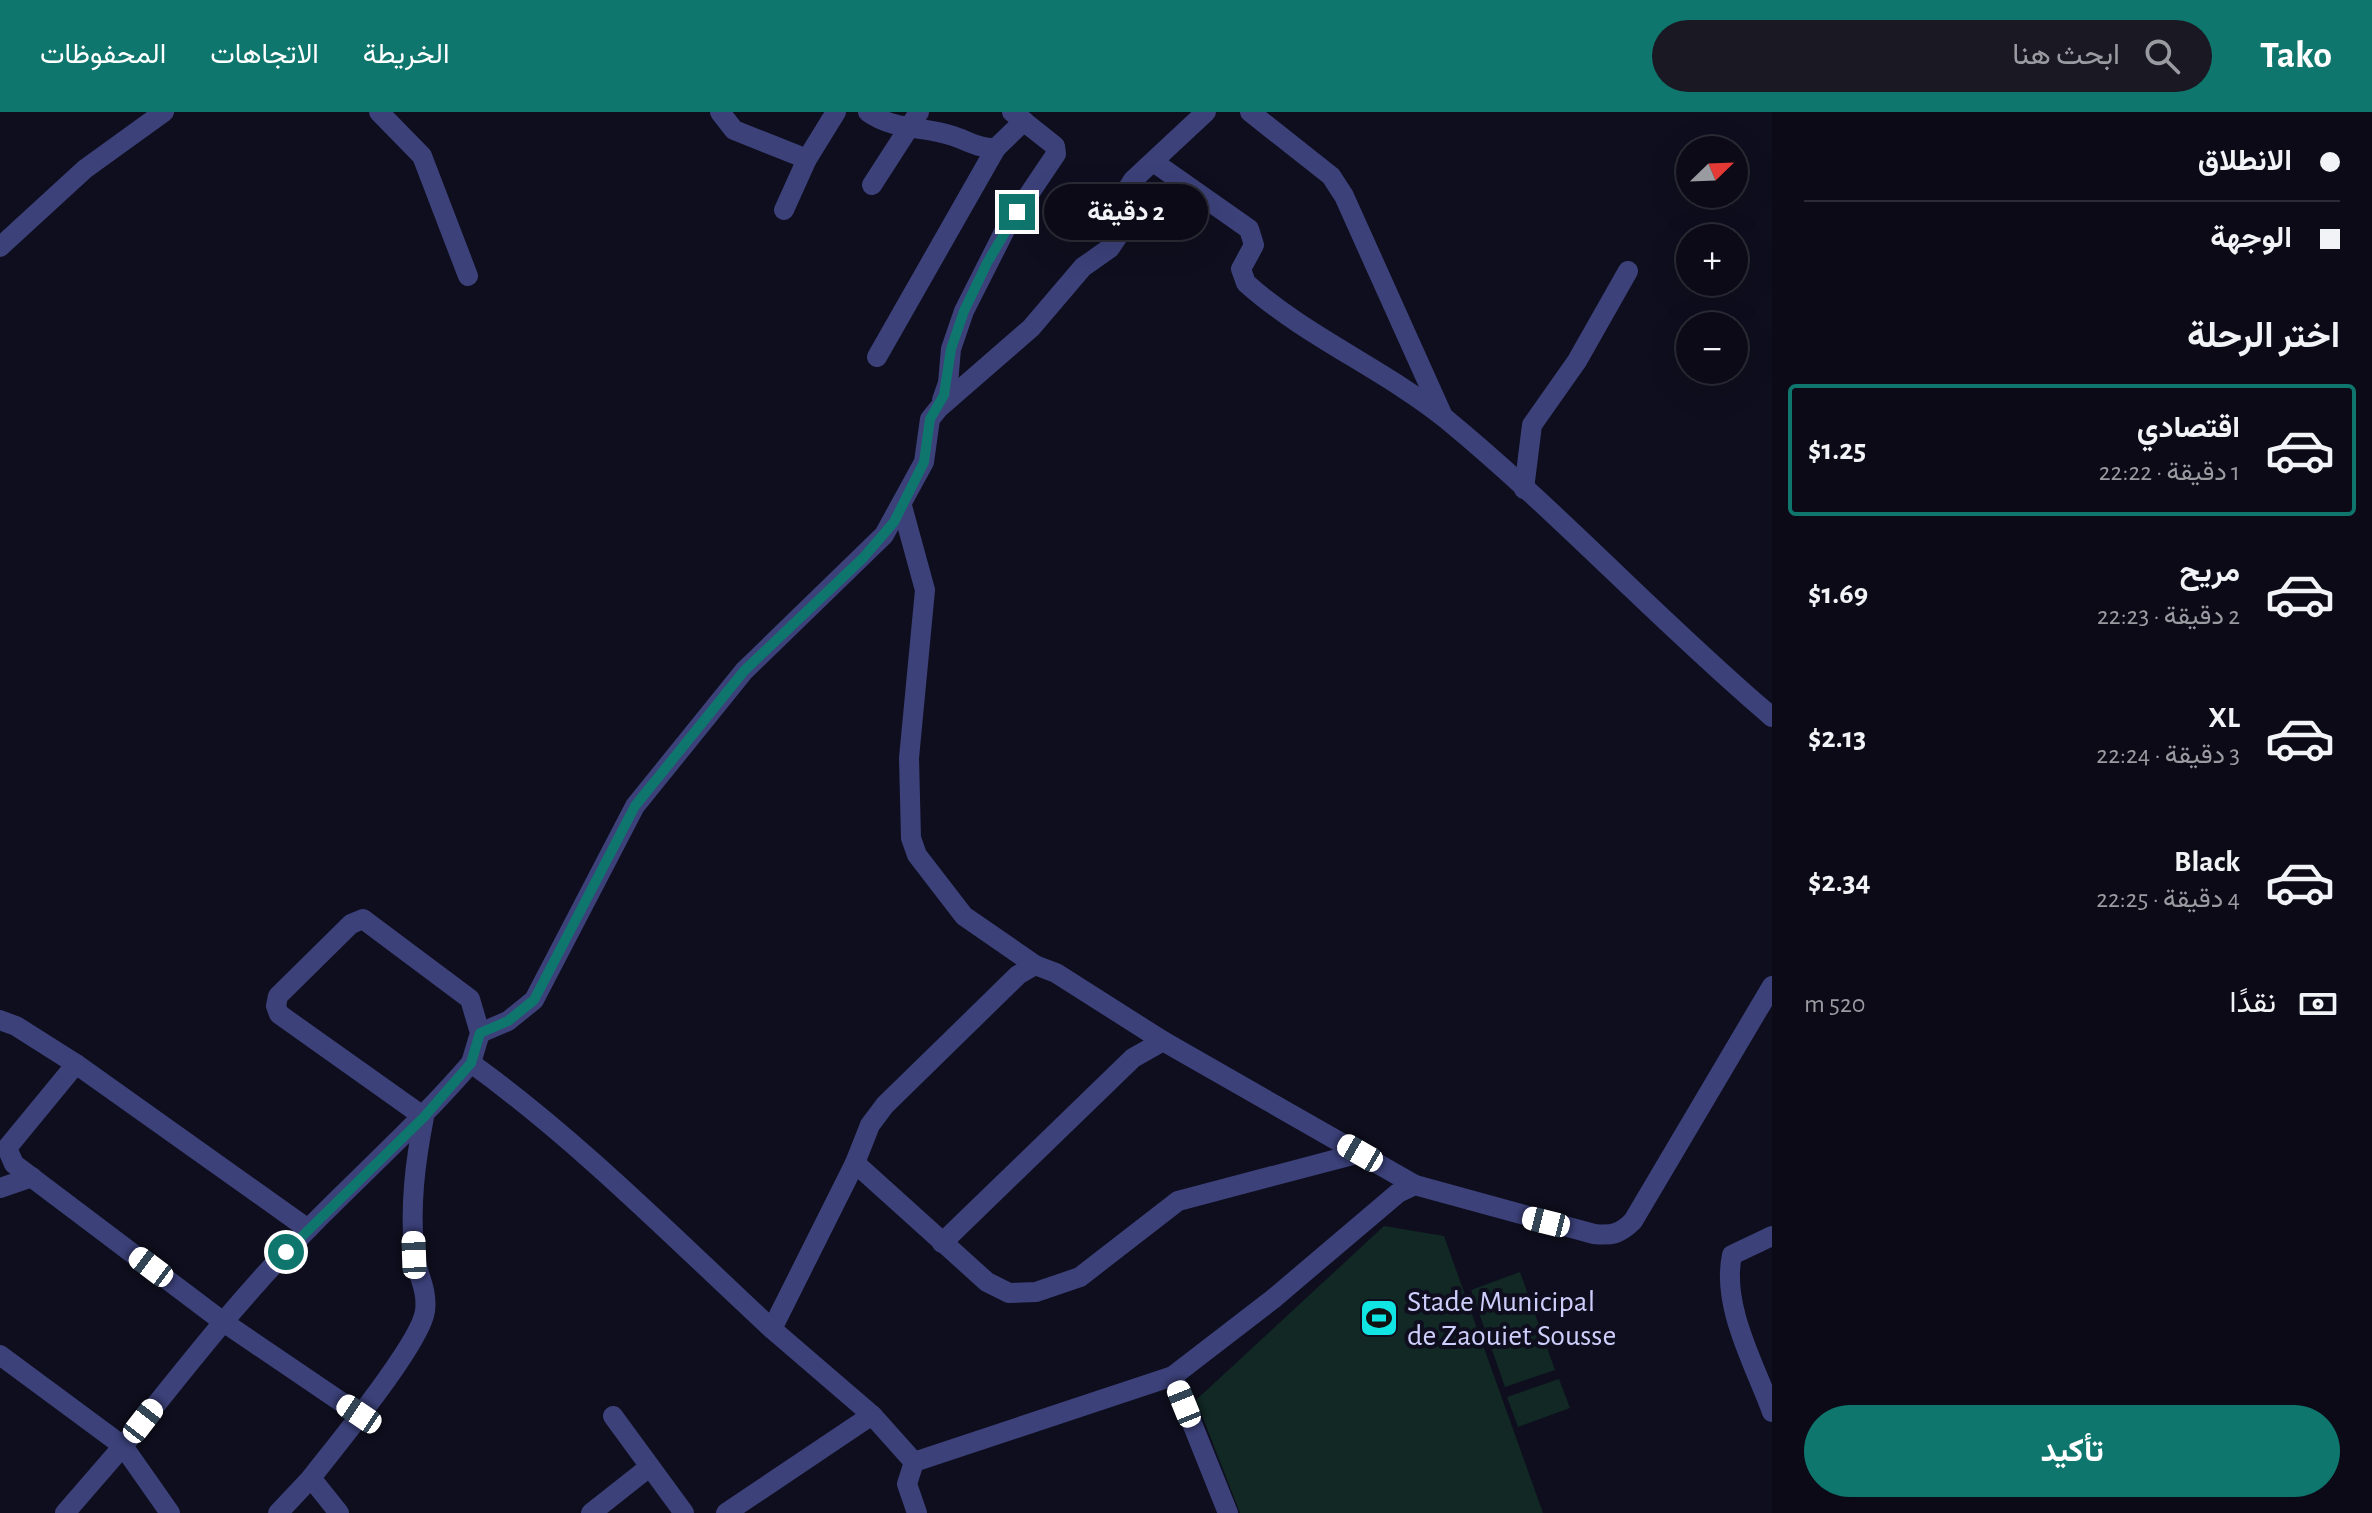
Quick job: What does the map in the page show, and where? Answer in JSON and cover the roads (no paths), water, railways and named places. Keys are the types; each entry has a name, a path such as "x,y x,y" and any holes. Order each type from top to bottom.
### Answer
{"street":[{"path":"0,247 85,169 164,112"},
{"path":"379,112 422,156 468,276"},
{"path":"720,112 734,130 807,159"},
{"path":"784,210 807,159 836,112"},
{"path":"868,112 908,130 932,131 987,149 996,148"},
{"path":"872,185 919,112"},
{"path":"480,1033 508,1021 534,1000 635,806 653,781 744,671 884,535 924,462 930,419 1031,328 1083,267 1110,248 1122,230 1128,188 1206,112"},
{"path":"1250,112 1331,176 1338,186 1444,418"},
{"path":"877,357 996,148 1018,116 1055,146 1056,154 1005,230 975,287 953,342 948,383 939,408"},
{"path":"1155,163 1249,229 1254,245 1241,275 1252,289 1444,418 1524,489 1701,657 1772,717"},
{"path":"1524,489 1532,425 1577,361 1628,271"},
{"path":"902,506 925,590 909,758 911,838 917,855 964,916 1035,965 1056,973 1163,1041 1415,1185 1594,1234 1611,1236 1623,1232 1633,1221 1772,986"},
{"path":"65,1513 123,1446 222,1321 308,1229 424,1117 471,1063 480,1033 470,999 363,919 351,924 278,996 276,1006 279,1014 424,1117"},
{"path":"772,1329 855,1163 870,1125 885,1105 978,1010 1035,965"},
{"path":"0,1020 16,1026 76,1064 308,1229"},
{"path":"942,1243 1133,1058 1163,1041"},
{"path":"471,1063 489,1074 570,1142 772,1329 872,1415 914,1462"},
{"path":"76,1064 7,1148 14,1164 222,1321 359,1414"},
{"path":"278,1513 311,1478 359,1414 405,1352 425,1315 427,1292 414,1255 411,1185 424,1117"},
{"path":"855,1163 987,1282 1009,1293 1036,1292 1080,1277 1178,1201 1360,1153"},
{"path":"0,1188 32,1177"},
{"path":"914,1462 1173,1376 1273,1299 1398,1193 1415,1185"},
{"path":"1772,1236 1732,1255 1728,1275 1730,1296 1772,1412"},
{"path":"0,1355 123,1446 170,1513"},
{"path":"1173,1376 1228,1513"},
{"path":"726,1513 872,1415"},
{"path":"613,1416 648,1468 684,1513"},
{"path":"914,1462 907,1484 917,1513"},
{"path":"591,1513 648,1468"},
{"path":"311,1478 339,1513"}],"place":[{"name":"Stade Municipal de Zaouiet Sousse","path":"1379,1318"}]}
